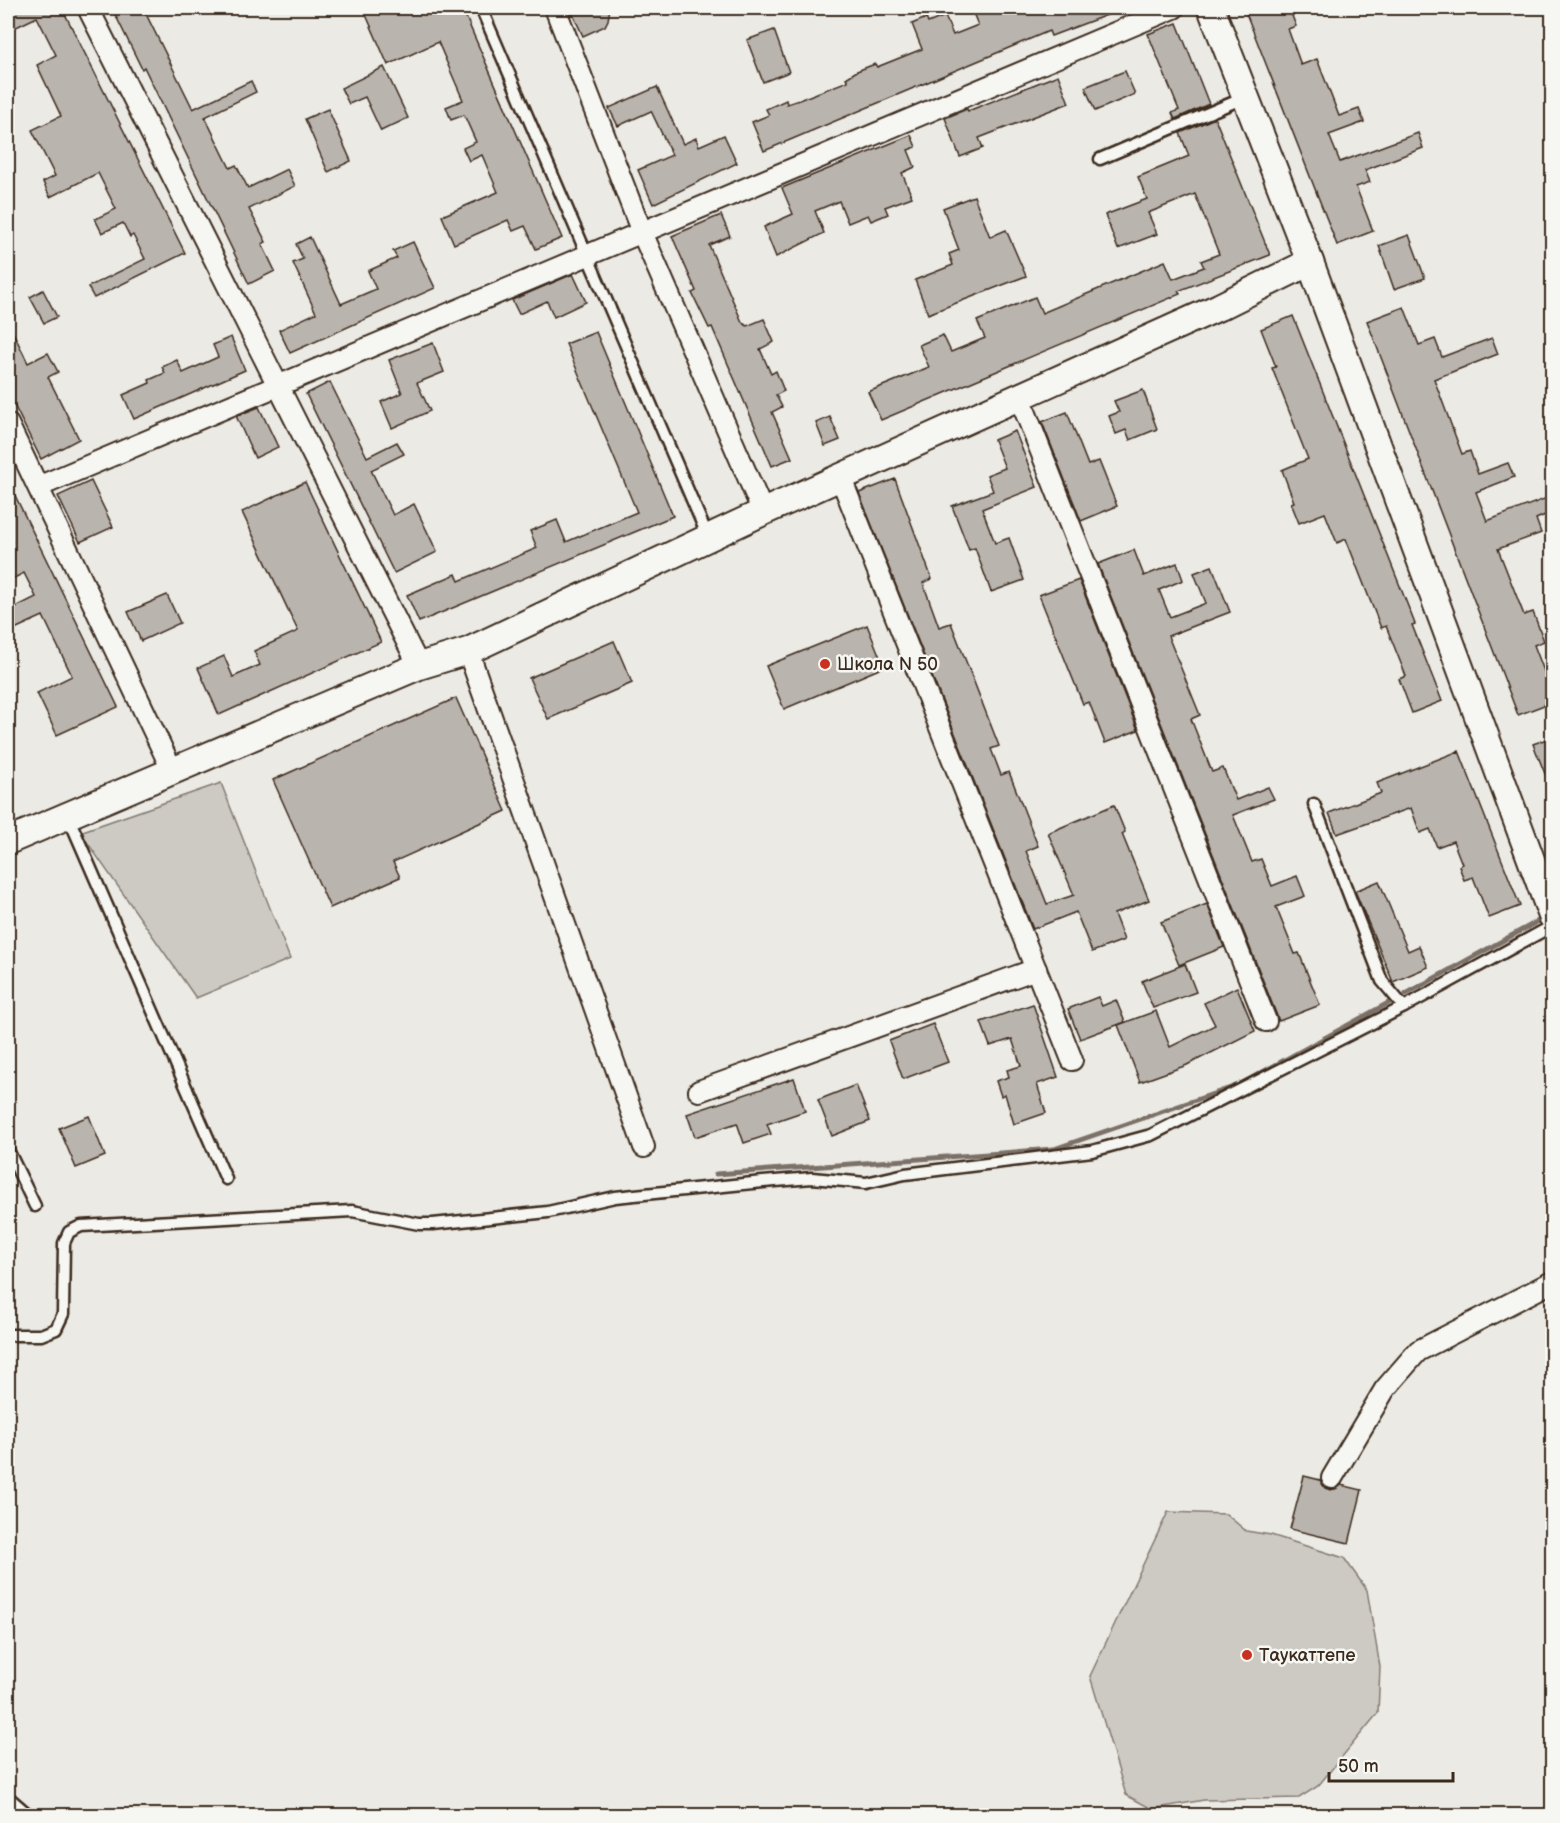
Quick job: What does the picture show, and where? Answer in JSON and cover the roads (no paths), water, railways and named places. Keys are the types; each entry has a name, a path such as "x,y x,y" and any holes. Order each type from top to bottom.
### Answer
{"street":[{"path":"88,8 276,386 419,666"},
{"path":"555,8 641,230 763,512"},
{"path":"40,486 641,230 1174,8"},
{"path":"1211,8 1310,262 1552,916"},
{"path":"8,841 419,666 468,651 840,476 1219,307 1310,262"},
{"path":"1019,396 1266,1021"},
{"path":"8,423 40,486 173,772"},
{"path":"840,476 1072,1060"},
{"path":"468,651 644,1147"},
{"path":"699,1091 1036,969"},
{"path":"1332,1478 1385,1389 1418,1351 1552,1282"}],"lane":[{"path":"481,8 708,538"},
{"path":"1100,159 1246,97"},
{"path":"1314,804 1382,981 1404,1007"},
{"path":"68,816 226,1179"},
{"path":"8,1335 42,1335 56,1329 63,1314 64,1243 69,1232 81,1226 352,1211 418,1224 433,1224 548,1212 615,1197 763,1182 812,1178 866,1183 905,1174 1092,1151 1166,1129 1404,1007 1552,926"},
{"path":"8,1150 35,1206"},
{"path":"8,1797 30,1815"}],"waterway":[{"path":"1406,994 1542,919"},
{"path":"716,1174 1054,1149 1239,1085 1392,1001"}],"place":[{"name":"Школа N 50","path":"825,664"},
{"name":"Таукаттепе","path":"1247,1655"}]}
